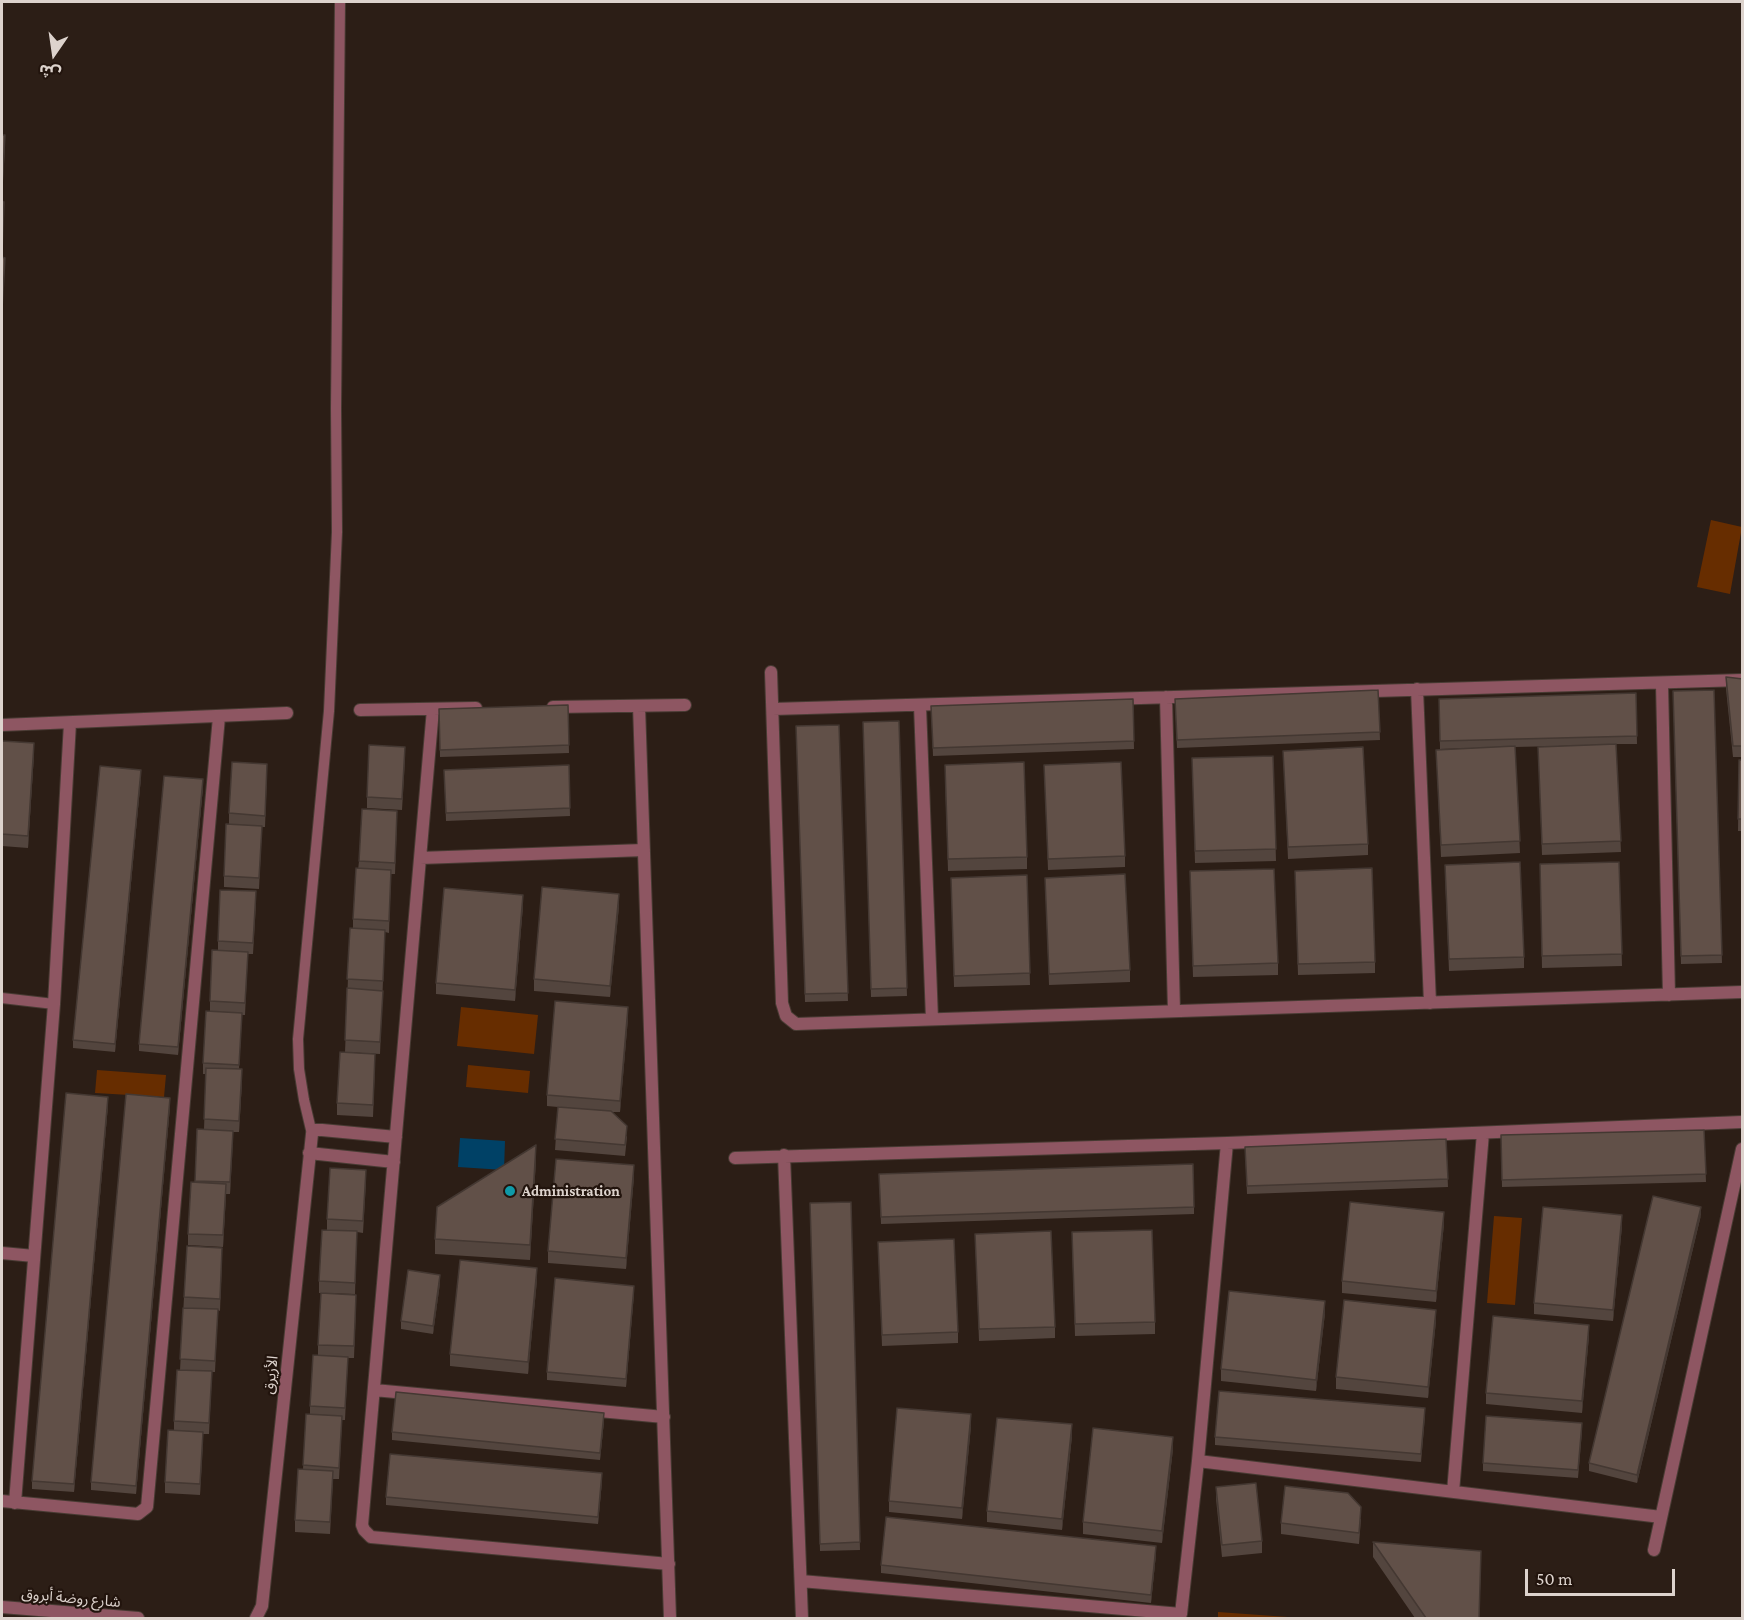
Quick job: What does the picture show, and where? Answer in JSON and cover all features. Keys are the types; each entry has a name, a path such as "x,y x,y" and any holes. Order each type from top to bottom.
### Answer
{"street":[{"path":"771,672 782,1003 786,1016 796,1024 1743,992"},
{"path":"772,710 1743,680"},
{"path":"1662,684 1669,995"},
{"path":"1417,689 1430,1003"},
{"path":"1166,697 1173,1011"},
{"path":"536,708 685,705"},
{"path":"639,706 669,1618"},
{"path":"920,706 932,1019"},
{"path":"360,710 490,708"},
{"path":"433,709 363,1530 371,1537 669,1564"},
{"path":"2,725 287,713"},
{"path":"2,1501 138,1514 147,1507 149,1500 219,717"},
{"path":"15,1503 54,1004 70,723"},
{"path":"420,858 644,850"},
{"path":"735,1158 1227,1143 1743,1122"},
{"path":"312,1134 315,1130 322,1130 396,1137"},
{"path":"1453,1492 1483,1133"},
{"name":"الأزيرق","path":"256,1618 262,1606 312,1134"},
{"path":"801,1581 1180,1614 1198,1461 1227,1143"},
{"path":"1654,1550 1743,1149"},
{"path":"309,1152 394,1162"},
{"path":"784,1155 802,1618"},
{"path":"2,1253 34,1256"},
{"path":"374,1390 664,1417"},
{"path":"1198,1461 1661,1517"},
{"name":"شارع روضة أبروق","path":"2,1607 138,1618"}],"lane":[{"path":"312,1134 302,1089 298,1039 329,711 337,532 340,2"},
{"path":"2,998 54,1004"}],"shaded area":[{"path":"1711,520 1742,527 1730,594 1697,587"},
{"path":"461,1007 538,1015 534,1054 457,1046"},
{"path":"468,1065 530,1071 528,1093 466,1087"},
{"path":"97,1070 166,1075 164,1097 95,1093"},
{"path":"1494,1216 1522,1218 1515,1305 1487,1303"},
{"path":"1218,1612 1302,1618 1218,1618"}],"water":[{"path":"460,1138 505,1141 504,1170 458,1167"}],"building":[{"path":"2,135 5,135 2,187"},
{"path":"2,201 4,202 2,253"},
{"path":"2,257 5,258 2,309"},
{"path":"1726,677 1743,679 1743,746 1733,746"},
{"path":"1378,690 1380,732 1177,740 1175,699"},
{"path":"1714,690 1722,955 1681,956 1673,691"},
{"path":"1636,693 1637,736 1440,741 1439,699"},
{"path":"1133,699 1134,741 933,748 931,706"},
{"path":"568,705 569,745 440,750 439,709"},
{"path":"899,721 907,988 871,989 863,722"},
{"path":"839,725 848,993 805,994 796,726"},
{"path":"2,741 34,743 28,836 2,834"},
{"path":"1616,744 1621,841 1542,844 1538,747"},
{"path":"369,745 405,747 402,799 367,797"},
{"path":"1515,746 1520,841 1441,845 1436,750"},
{"path":"1363,747 1368,844 1288,847 1283,751"},
{"path":"1273,756 1276,849 1195,851 1192,758"},
{"path":"1739,760 1743,760 1743,819 1738,819"},
{"path":"232,762 267,764 265,816 229,813"},
{"path":"1024,762 1027,857 948,859 945,765"},
{"path":"1121,762 1125,856 1048,859 1044,765"},
{"path":"569,765 570,808 446,813 444,770"},
{"path":"100,766 141,770 115,1044 73,1040"},
{"path":"164,776 203,779 178,1047 139,1044"},
{"path":"362,809 397,811 395,863 359,861"},
{"path":"226,824 262,826 259,878 224,876"},
{"path":"1520,862 1524,957 1449,959 1445,865"},
{"path":"1619,862 1622,954 1542,956 1540,864"},
{"path":"356,868 391,870 389,921 353,919"},
{"path":"1372,868 1375,962 1298,964 1295,871"},
{"path":"1274,869 1278,963 1193,966 1190,871"},
{"path":"1125,874 1130,970 1049,974 1045,878"},
{"path":"1027,875 1030,973 954,976 951,878"},
{"path":"542,887 619,894 610,986 534,979"},
{"path":"444,888 523,895 515,990 436,983"},
{"path":"220,890 256,891 253,943 218,941"},
{"path":"350,928 385,930 383,981 347,979"},
{"path":"212,950 248,952 245,1003 210,1001"},
{"path":"347,988 383,991 380,1042 345,1040"},
{"path":"555,1001 628,1007 620,1101 547,1095"},
{"path":"206,1011 242,1013 239,1065 203,1063"},
{"path":"340,1052 375,1054 373,1105 337,1103"},
{"path":"206,1068 242,1069 239,1121 204,1119"},
{"path":"66,1093 108,1097 74,1484 32,1481"},
{"path":"126,1094 170,1098 136,1486 91,1482"},
{"path":"558,1107 611,1111 627,1126 625,1145 555,1139"},
{"path":"197,1129 233,1131 230,1182 195,1181"},
{"path":"1704,1130 1706,1174 1502,1180 1501,1135"},
{"path":"1446,1139 1448,1179 1247,1186 1245,1147"},
{"name":"Administration","path":"536,1145 530,1245 435,1239 437,1207"},
{"path":"556,1159 634,1165 626,1258 548,1251"},
{"path":"1193,1164 1194,1207 881,1217 879,1174"},
{"path":"330,1168 366,1170 363,1221 327,1219"},
{"path":"191,1182 226,1184 223,1235 188,1234"},
{"path":"1653,1196 1701,1207 1637,1475 1589,1463"},
{"path":"851,1202 860,1542 820,1544 810,1203"},
{"path":"1350,1202 1444,1212 1436,1291 1342,1281"},
{"path":"1543,1207 1622,1215 1613,1310 1534,1303"},
{"path":"322,1230 357,1231 355,1283 319,1281"},
{"path":"1152,1230 1155,1322 1075,1324 1072,1232"},
{"path":"1051,1231 1055,1327 979,1329 975,1234"},
{"path":"954,1239 958,1332 882,1335 878,1242"},
{"path":"187,1246 222,1248 220,1299 184,1297"},
{"path":"460,1260 537,1268 528,1362 450,1354"},
{"path":"408,1270 440,1275 433,1326 401,1321"},
{"path":"555,1278 634,1286 626,1379 547,1372"},
{"path":"1229,1291 1325,1301 1316,1380 1221,1369"},
{"path":"321,1293 356,1295 354,1346 318,1345"},
{"path":"1344,1300 1436,1310 1428,1387 1336,1377"},
{"path":"183,1308 218,1309 215,1361 180,1359"},
{"path":"1493,1316 1589,1325 1582,1401 1486,1393"},
{"path":"313,1355 348,1357 345,1408 310,1406"},
{"path":"177,1370 212,1371 209,1423 174,1421"},
{"path":"1219,1391 1425,1408 1421,1454 1215,1437"},
{"path":"396,1392 604,1413 600,1453 392,1432"},
{"path":"897,1408 971,1414 962,1508 889,1501"},
{"path":"306,1414 342,1416 339,1468 303,1465"},
{"path":"1486,1416 1582,1423 1578,1470 1483,1463"},
{"path":"997,1418 1072,1424 1062,1519 987,1511"},
{"path":"1093,1428 1173,1437 1162,1531 1083,1522"},
{"path":"168,1430 203,1432 200,1484 165,1482"},
{"path":"390,1454 602,1473 598,1517 386,1497"},
{"path":"298,1469 333,1471 330,1522 295,1520"},
{"path":"1256,1483 1262,1541 1222,1545 1216,1487"},
{"path":"1285,1486 1348,1493 1361,1507 1359,1533 1281,1523"},
{"path":"886,1517 1156,1546 1151,1595 881,1565"},
{"path":"1373,1542 1481,1551 1479,1618 1426,1618"}],"place":[{"name":"Administration","path":"510,1191"}]}
